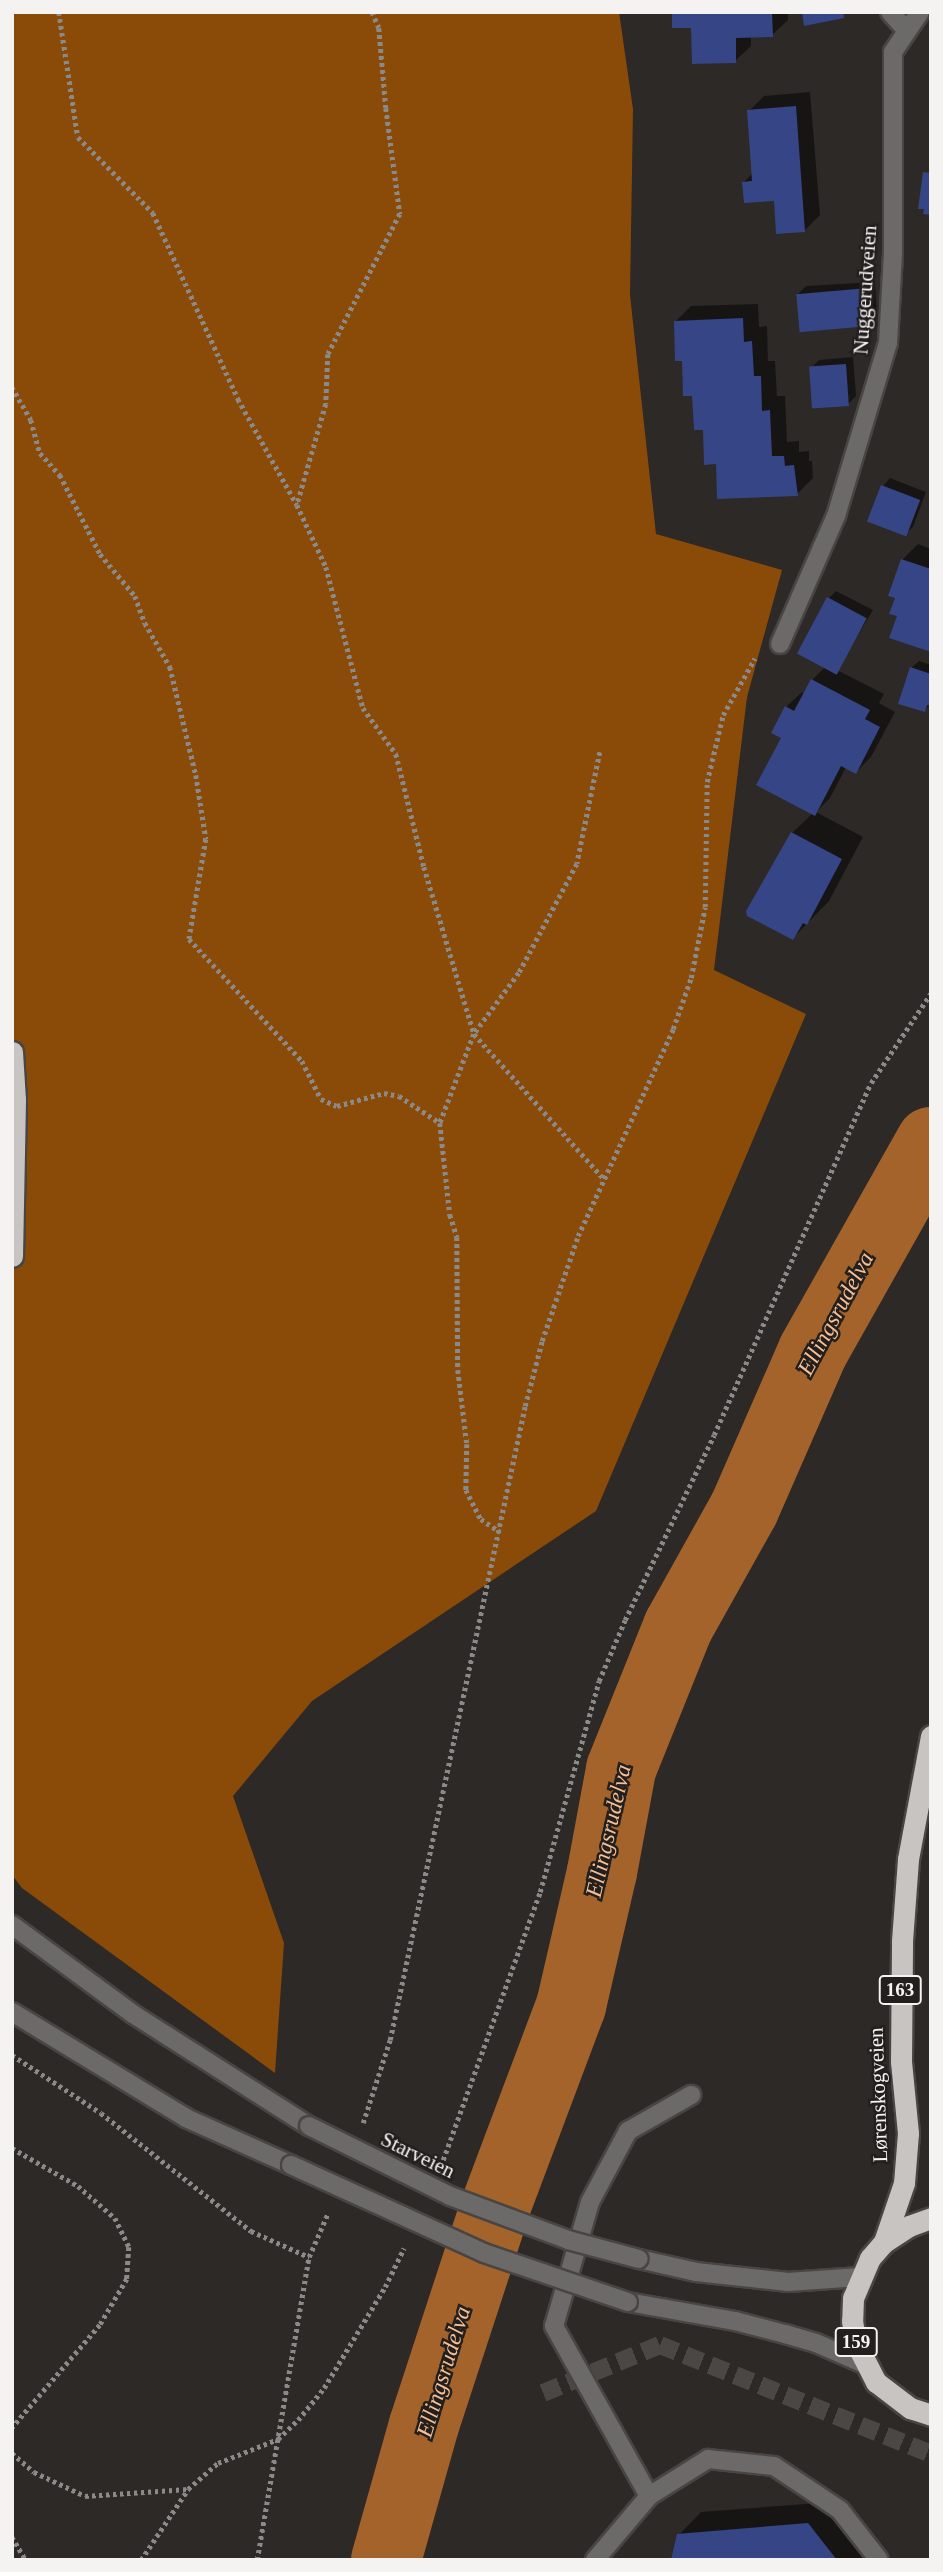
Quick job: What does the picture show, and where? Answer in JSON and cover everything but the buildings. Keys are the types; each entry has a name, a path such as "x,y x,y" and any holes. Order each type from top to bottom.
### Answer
{"highway":[{"path":"12,1052 15,1100 12,1256"},
{"name":"Lørenskogveien","path":"884,2242 904,2183 908,2133 901,2061 902,1941 908,1858 931,1736"},
{"name":"159","path":"931,2218 908,2226 884,2242 860,2277 853,2298 852,2321 864,2364 892,2397 931,2415"}],"street":[{"path":"891,12 906,30"},
{"name":"Nuggerudveien","path":"780,644 836,516 888,343 893,253 893,52 920,12"},
{"name":"Starveien","path":"12,1925 133,2014 309,2126 450,2196 568,2240 696,2272 788,2282 860,2277"},
{"path":"12,2012 186,2118 484,2253 628,2302 735,2321 816,2343 864,2364"},
{"path":"649,2496 554,2326 590,2202 628,2131 691,2095"},
{"path":"595,2560 649,2496 708,2459 774,2466 840,2510 879,2560"}],"path":[{"path":"59,12 78,137 153,213 238,399 297,505 326,568 363,708 396,754 424,867 474,1034 604,1179"},
{"path":"297,505 326,404 328,354 400,214 386,108 380,29 372,12"},
{"path":"12,387 32,421 40,453 60,475 100,554 135,596 170,667 196,775 206,839 189,939 302,1061 321,1098 337,1106 384,1093 399,1096 440,1123"},
{"path":"363,2124 390,2040 525,1406 542,1341 578,1236 673,1029 691,978 705,907 708,782 723,715 752,660 780,644"},
{"path":"500,1532 481,1519 466,1490 467,1444 458,1370 457,1237 450,1216 440,1123 474,1034 519,973 577,864 600,752"},
{"path":"439,2168 540,1892 604,1669 692,1484 871,1083 931,993"},
{"path":"12,2056 101,2113 251,2231 309,2257"},
{"path":"12,2148 78,2186 115,2218 129,2247 127,2279 100,2325 12,2428"},
{"path":"257,2560 309,2257 333,2202"},
{"path":"141,2560 188,2489 218,2463 278,2439 324,2388 385,2287 407,2242"},
{"path":"12,2453 34,2472 85,2496 188,2489"},
{"path":"12,2537 26,2560"}],"shaded area":[{"path":"12,12 619,12 633,109 630,295 656,534 782,570 747,697 714,970 806,1014 596,1511 312,1701 233,1796 284,1943 275,2073 22,1888 12,1875"}],"waterway":[{"name":"Ellingsrudelva","path":"386,2560 424,2425 495,2208 571,2006 602,1872 621,1769 678,1627 744,1509 813,1351 931,1142"}],"tunnel":[{"path":"543,2393 660,2345 931,2454"}]}
